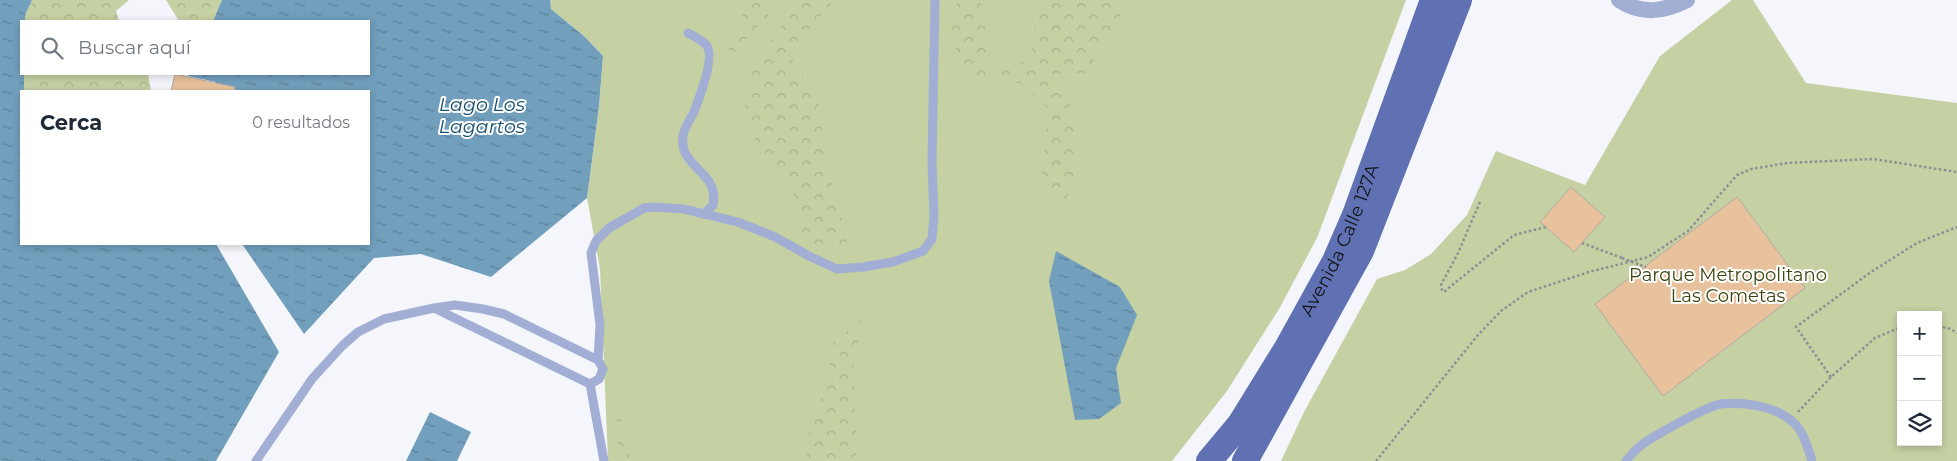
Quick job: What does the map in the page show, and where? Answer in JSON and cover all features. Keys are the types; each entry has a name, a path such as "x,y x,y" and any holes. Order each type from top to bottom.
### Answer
{"main road":[{"name":"Avenida Calle 127A","path":"1209,461 1240,424 1287,348 1335,261 1355,216 1433,0"},
{"name":"Avenida Calle 127A","path":"1244,461 1361,251 1458,0"}],"street":[{"path":"1619,0 1630,7 1641,10 1658,10 1673,7 1687,0"}],"lane":[{"path":"598,360 600,325 591,253 596,241 609,228 644,208 684,209 738,222 766,233 837,269 893,262 923,251 932,239 934,216 932,162 935,0"},
{"path":"688,33 702,40 708,47 709,54 706,74 694,110 683,134 682,148 686,157 708,179 713,188 713,205 704,214"},
{"path":"256,461 312,379 342,346 358,332 384,319 434,308 455,305 504,314 598,360 602,365 601,374 596,382 590,384 434,308"},
{"path":"590,384 604,461"},
{"path":"1626,461 1640,446 1689,417 1720,404 1753,405 1773,410 1795,423 1804,437 1812,461"}],"path":[{"path":"1376,461 1478,335 1501,311 1528,292 1589,272 1648,257 1688,230 1737,176 1751,168 1787,163 1873,159 1957,172"},
{"path":"1480,202 1458,253 1440,285 1442,290 1445,291 1514,235 1546,227"},
{"path":"1831,377 1796,327 1871,272 1917,243 1957,227"},
{"path":"1582,243 1646,267"},
{"path":"1942,327 1957,333"},
{"path":"1790,420 1831,377 1875,338 1897,329"}],"green space":[{"path":"32,0 129,0 116,11 119,20 25,20 25,15"},
{"path":"166,0 222,0 213,20 178,20"},
{"path":"550,0 1406,0 1317,238 1279,309 1227,391 1172,461 608,461 600,269 587,198 599,106 603,56 585,37 551,9"},
{"path":"748,0 775,0 768,16 723,64"},
{"path":"799,0 834,0 789,53 798,69 817,88 824,149 833,190 845,228 849,256 812,245 790,225 808,221 794,196 742,120 751,70"},
{"path":"958,0 981,0 991,71 1031,59 1038,0 1118,0 1121,19 1085,73 1042,74 1068,98 1075,127 1075,177 1066,199 1040,191 1049,109 1021,83 960,81 963,62 945,29"},
{"name":"Parque Metropolitano Las Cometas","path":"1732,0 1753,0 1806,83 1957,103 1957,461 1281,461 1304,412 1377,279 1405,270 1431,254 1467,215 1496,151 1585,185 1660,56"},
{"path":"24,75 148,75 151,90 24,90"},
{"path":"865,316 853,361 857,461 806,461 809,428 831,375 826,349"},
{"path":"615,399 631,461 619,461"}],"water":[{"path":"0,0 32,0 25,15 25,20 20,20 20,75 24,75 24,90 20,90 20,245 217,245 279,352 216,461 0,461"},
{"name":"Lago Los Lagartos","path":"222,0 550,0 551,9 585,37 603,56 599,106 587,198 491,277 421,254 374,258 304,334 243,245 370,245 370,90 214,90 216,82 188,76 370,75 370,20 213,20"},
{"path":"1056,251 1120,287 1137,315 1116,368 1121,403 1099,419 1075,420 1049,281"},
{"path":"430,412 471,432 457,461 406,461"}],"building":[{"path":"175,75 235,87 234,90 171,90"},
{"path":"1571,187 1605,217 1574,252 1540,222"},
{"path":"1737,197 1805,288 1663,396 1595,304"}]}
